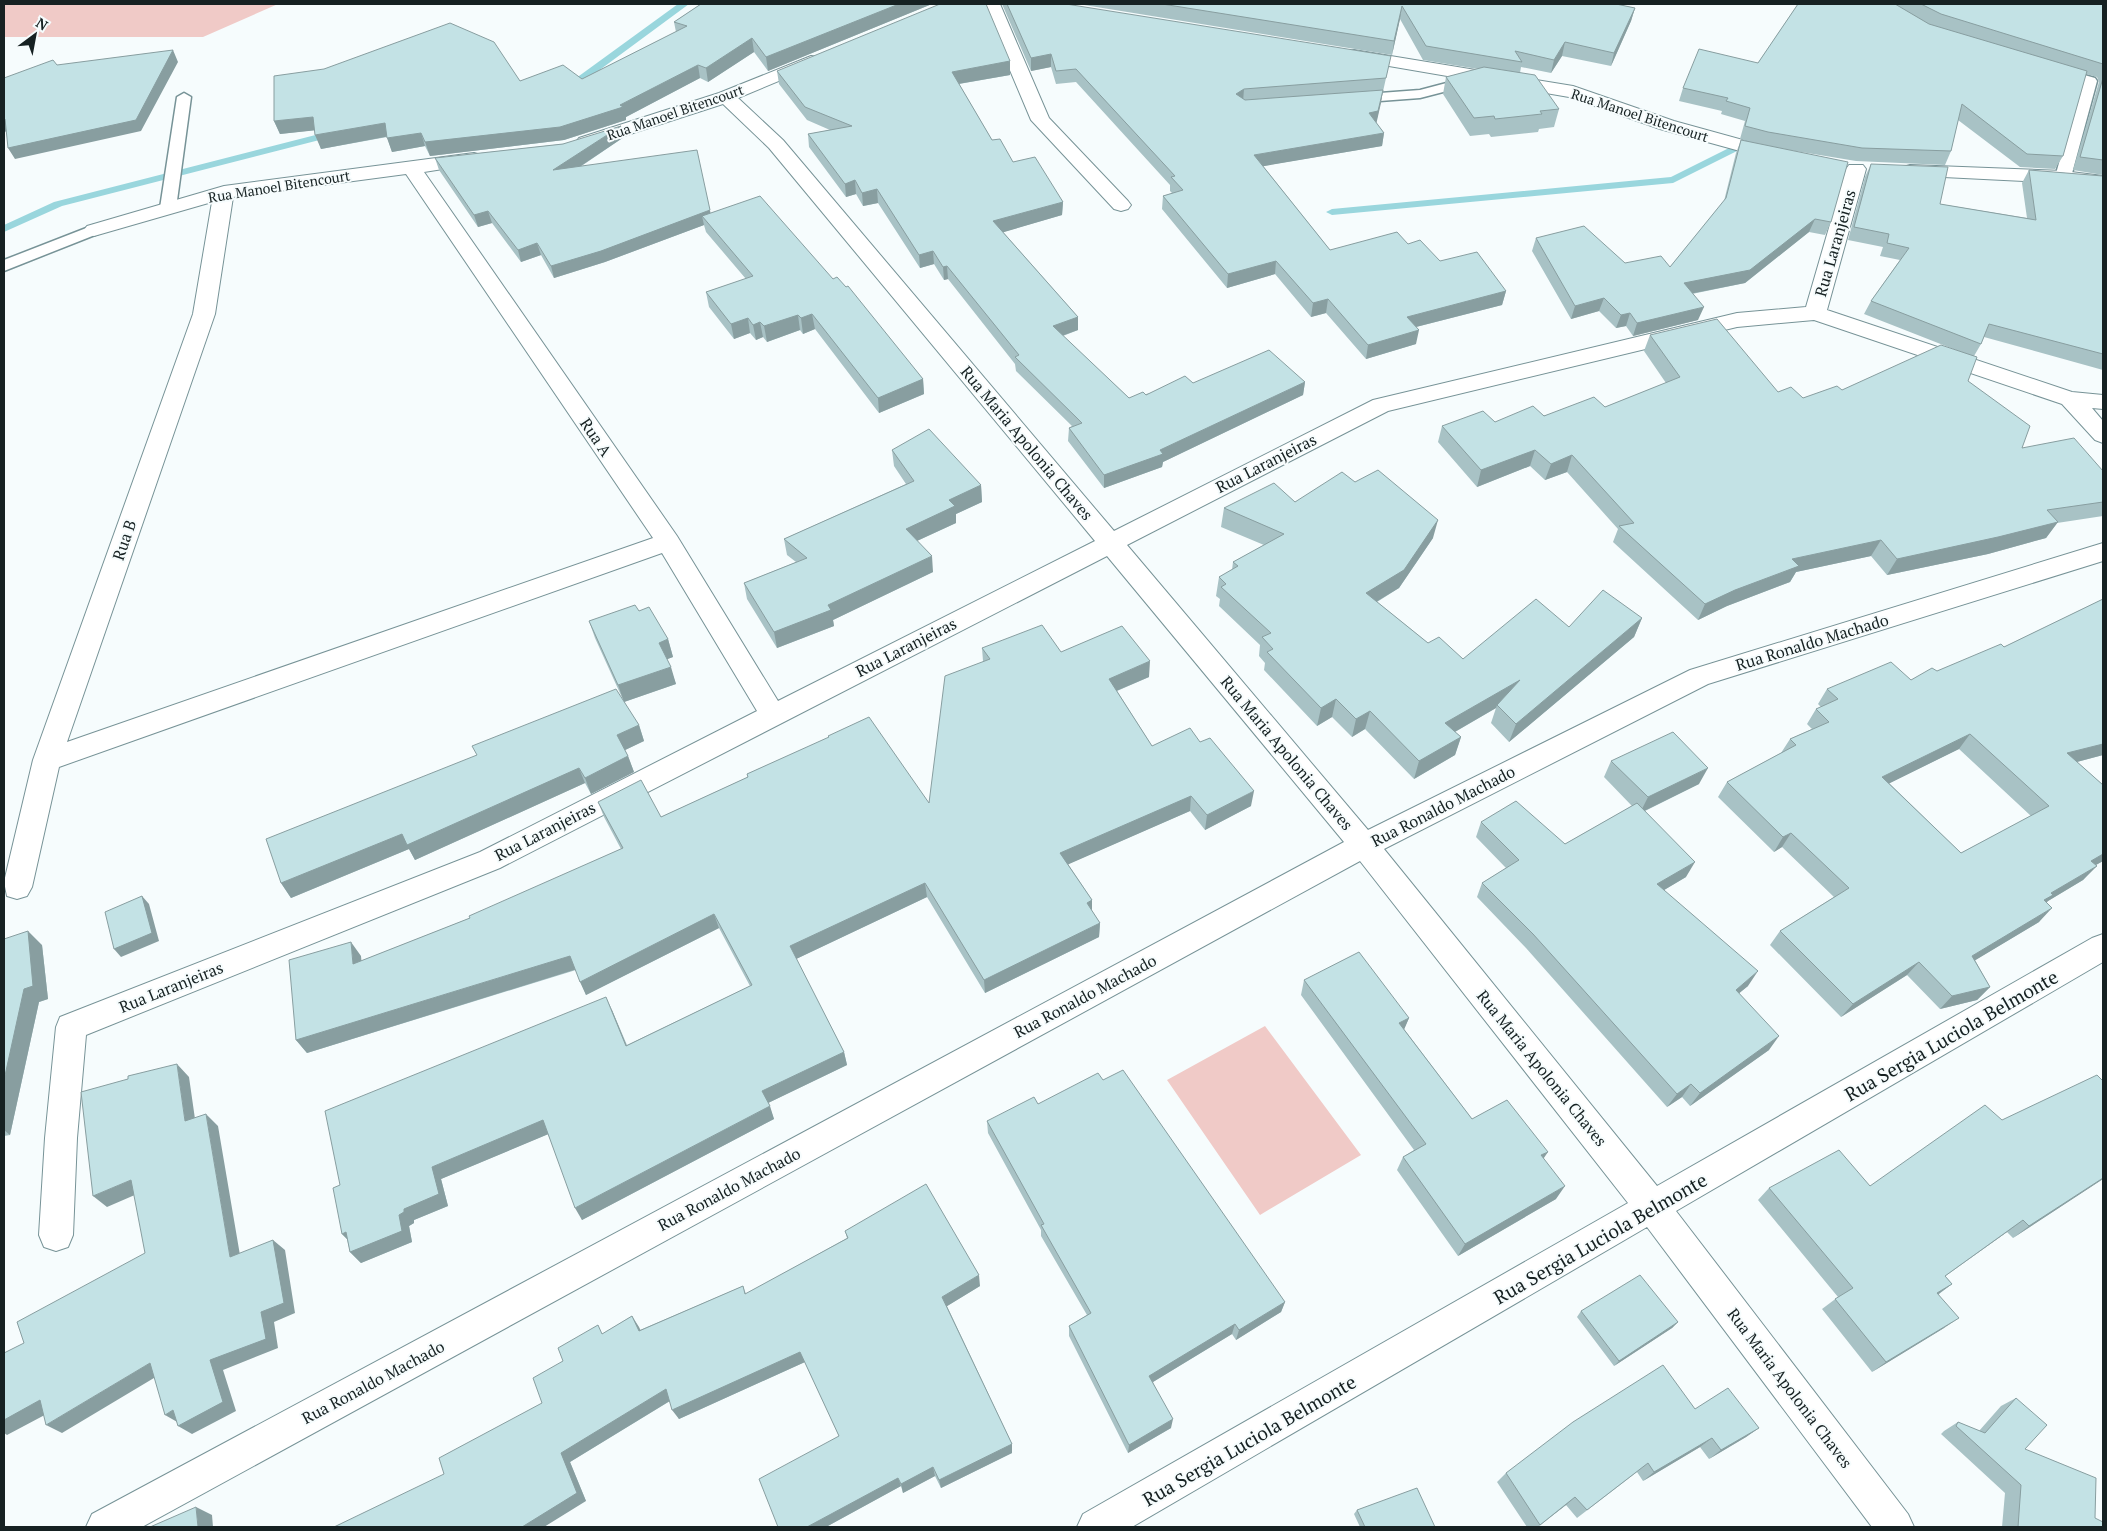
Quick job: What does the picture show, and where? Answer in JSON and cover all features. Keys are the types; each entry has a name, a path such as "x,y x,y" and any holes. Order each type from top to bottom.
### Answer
{"street":[{"path":"991,4 1040,120 1121,205"},
{"name":"Rua Manoel Bitencourt","path":"1339,53 1573,92 1666,125 1760,152 1789,157"},
{"name":"Rua Manoel Bitencourt","path":"566,148 726,97 825,56"},
{"name":"Rua Maria Apolonia Chaves","path":"726,97 776,144 1364,845 1653,1208 1895,1527"},
{"name":"Rua Manoel Bitencourt","path":"94,230 224,192 488,157"},
{"name":"Rua A","path":"410,166 668,542 773,715"},
{"name":"Rua Laranjeiras","path":"56,1235 61,1138 71,1027 490,860 1110,541 1381,405 1737,320 1815,313 1856,168"},
{"path":"1895,171 2063,177 2103,182"},
{"name":"Rua B","path":"17,887 47,760 204,314 224,192"},
{"path":"1815,313 2070,399 2103,402"},
{"path":"2070,399 2103,435"},
{"path":"47,760 668,542"},
{"name":"Rua Ronaldo Machado","path":"105,1527 1364,845 1699,677 2103,552"},
{"name":"Rua Sergia Luciola Belmonte","path":"1096,1527 1653,1208 2103,947"}],"lane":[{"path":"2043,67 2090,81 2063,177"},
{"path":"1341,100 1420,94 1485,77"},
{"path":"168,208 184,97"},
{"path":"4,266 94,230"}],"shaded area":[{"path":"4,4 278,4 203,37 4,37"},
{"path":"1265,1026 1361,1155 1260,1215 1167,1080"}],"building":[{"path":"701,4 899,4 766,57 752,38 706,68 698,65 620,105 623,107 560,127 425,142 421,133 387,138 385,123 315,135 313,117 274,121 274,76 324,69 450,23 494,42 520,81 563,65 582,79 687,26 674,22"},
{"path":"940,4 986,4 1010,61 952,72 992,140 1000,139 1013,162 1035,157 1063,202 993,221 1078,317 1053,326 1129,398 1143,392 1146,395 1185,376 1193,383 1269,350 1305,382 1160,450 1163,454 1104,475 1069,428 1082,423 1015,357 1019,355 947,266 943,267 933,251 919,255 877,189 862,193 855,180 845,184 808,134 852,126 805,107 777,71"},
{"path":"1007,4 1066,4 1391,56 1386,78 1244,89 1236,94 1245,100 1383,90 1378,111 1369,113 1384,133 1254,155 1330,250 1397,232 1408,244 1420,240 1440,261 1477,252 1506,291 1407,317 1419,330 1368,345 1328,299 1313,303 1276,261 1228,274 1163,196 1183,190 1171,177 1175,176 1076,69 1056,71 1051,54 1031,58"},
{"path":"1162,4 1616,4 1635,8 1614,53 1565,42 1554,60 1515,51 1522,62 1426,46 1402,6 1394,41"},
{"path":"1798,4 1895,4 1929,24 2087,71 2063,156 2027,154 1962,104 1951,151 1862,148 1768,132 1745,126 1750,108 1726,101 1728,98 1683,88 1699,49 1758,63"},
{"path":"1921,4 2103,4 2103,64 1941,14"},
{"path":"173,50 136,120 8,148 4,119 4,78 53,60 57,65"},
{"path":"1484,67 1535,75 1559,109 1540,111 1542,114 1495,119 1494,116 1474,118 1446,77"},
{"path":"2103,78 2103,160 2080,157"},
{"path":"621,126 553,170 697,150 710,210 601,251 551,266 537,243 518,250 488,211 474,215 435,158 563,144"},
{"path":"1741,140 1848,162 1831,222 1815,219 1750,270 1684,283 1704,307 1637,323 1630,313 1621,315 1604,298 1575,306 1536,238 1584,226 1625,263 1661,256 1670,267 1726,198"},
{"path":"1871,164 1948,167 1940,204 2036,220 2029,170 2103,176 2103,354 1989,324 1981,344 1871,301 1909,248 1887,243 1889,234 1854,227"},
{"path":"760,196 833,279 837,277 846,287 848,286 923,379 878,398 812,314 801,318 798,315 764,326 760,322 753,325 748,318 731,324 706,292 753,276 702,216"},
{"path":"1717,319 1778,392 1791,387 1803,398 1837,386 1842,390 1941,345 1977,357 1968,381 2030,426 2022,448 2074,438 2103,471 2103,502 2047,510 2058,522 1897,559 1881,540 1792,559 1799,566 1735,590 1705,604 1619,526 1634,523 1572,455 1551,464 1535,450 1481,470 1442,426 1483,411 1495,422 1533,406 1544,416 1594,397 1605,407 1680,377 1650,335"},
{"path":"929,429 981,485 949,500 955,506 906,529 932,556 828,605 831,610 774,632 744,583 807,558 784,539 914,481 892,450"},
{"path":"1378,470 1438,520 1404,570 1366,593 1428,643 1439,637 1463,659 1536,599 1569,627 1603,590 1642,618 1516,724 1497,705 1520,680 1445,723 1461,737 1419,761 1370,711 1356,719 1336,699 1321,708 1267,652 1273,649 1262,637 1271,633 1221,587 1226,584 1219,577 1238,566 1233,562 1284,534 1224,508 1274,483 1295,502 1342,472 1355,482"},
{"path":"2103,599 2103,744 2067,753 2103,785 2103,854 2091,861 2097,866 2051,893 2053,895 2044,900 2052,908 1972,956 1990,987 1952,996 1919,962 1853,1004 1780,931 1849,888 1791,833 1783,837 1727,782 1796,745 1790,739 1829,722 1816,709 1838,699 1827,689 1891,662 1911,680 1932,668 1937,671 2001,644 2004,647","holes":["1970,734 2049,806 1961,853 1882,777"]},
{"path":"635,605 639,611 649,607 668,639 659,643 671,667 618,685 589,621"},
{"path":"1042,625 1061,652 1122,626 1150,661 1109,679 1152,746 1190,728 1200,742 1210,738 1254,791 1207,815 1191,796 1060,853 1092,900 1087,903 1100,923 984,980 925,883 790,946 844,1052 762,1091 770,1106 575,1208 543,1120 432,1167 439,1194 404,1209 404,1212 399,1215 402,1231 350,1252 346,1232 342,1234 333,1188 340,1185 325,1111 606,997 626,1046 752,985 714,914 580,982 570,956 296,1040 289,960 351,942 353,964 470,918 469,916 623,848 598,802 641,780 661,817 748,777 747,774 869,717 929,803 945,676 990,659 982,648"},
{"path":"616,689 639,725 617,735 628,756 585,778 579,768 407,845 402,834 281,883 266,839 477,755 472,746"},
{"path":"1673,732 1708,768 1648,797 1611,761"},
{"path":"1516,801 1565,844 1637,803 1695,862 1657,884 1758,971 1736,990 1779,1036 1700,1093 1691,1084 1677,1094 1533,934 1482,883 1519,860 1481,822"},
{"path":"142,896 152,933 114,949 105,912"},
{"path":"28,931 33,986 24,989 4,1080 4,939"},
{"path":"1359,952 1409,1018 1399,1023 1472,1119 1507,1100 1548,1152 1541,1155 1565,1186 1465,1244 1403,1157 1426,1144 1304,980"},
{"path":"177,1064 185,1121 206,1114 230,1257 273,1240 284,1303 261,1312 266,1339 210,1360 223,1402 178,1426 173,1410 165,1415 150,1363 46,1425 40,1400 4,1420 4,1353 24,1343 17,1322 145,1253 131,1180 93,1196 81,1092 128,1079 128,1076"},
{"path":"1123,1070 1285,1302 1239,1330 1235,1324 1149,1376 1173,1419 1129,1445 1069,1326 1091,1313 1041,1225 1044,1224 987,1121 1034,1097 1038,1104 1098,1073 1103,1080"},
{"path":"2097,1075 2103,1081 2103,1178 2029,1226 2023,1220 1945,1276 1952,1284 1937,1293 1959,1318 1886,1362 1835,1299 1853,1288 1769,1188 1839,1150 1870,1186 1985,1105 2002,1120"},
{"path":"926,1184 979,1275 942,1297 1012,1444 939,1480 933,1467 901,1484 898,1478 807,1527 778,1527 759,1479 839,1436 800,1352 672,1410 666,1389 561,1453 577,1493 522,1527 334,1527 444,1474 439,1458 542,1403 533,1378 563,1361 558,1348 598,1325 602,1334 632,1316 639,1331 743,1286 745,1294 848,1238 845,1231"},
{"path":"1640,1275 1678,1322 1619,1361 1581,1311"},
{"path":"1663,1365 1695,1409 1728,1388 1759,1428 1721,1450 1712,1438 1654,1472 1648,1463 1587,1510 1575,1497 1540,1525 1506,1473 1573,1422"},
{"path":"2016,1398 2047,1425 2025,1449 2096,1478 2095,1518 2103,1522 2103,1527 2018,1527 2021,1485 1956,1426 1958,1422 1985,1433"},
{"path":"1417,1488 1435,1527 1365,1527 1357,1510"},
{"path":"196,1507 198,1527 150,1527"}],"waterway":[{"path":"560,83 582,78 684,4"},
{"path":"1332,212 1673,180 1767,132"},
{"path":"4,229 58,204 335,133"}]}
